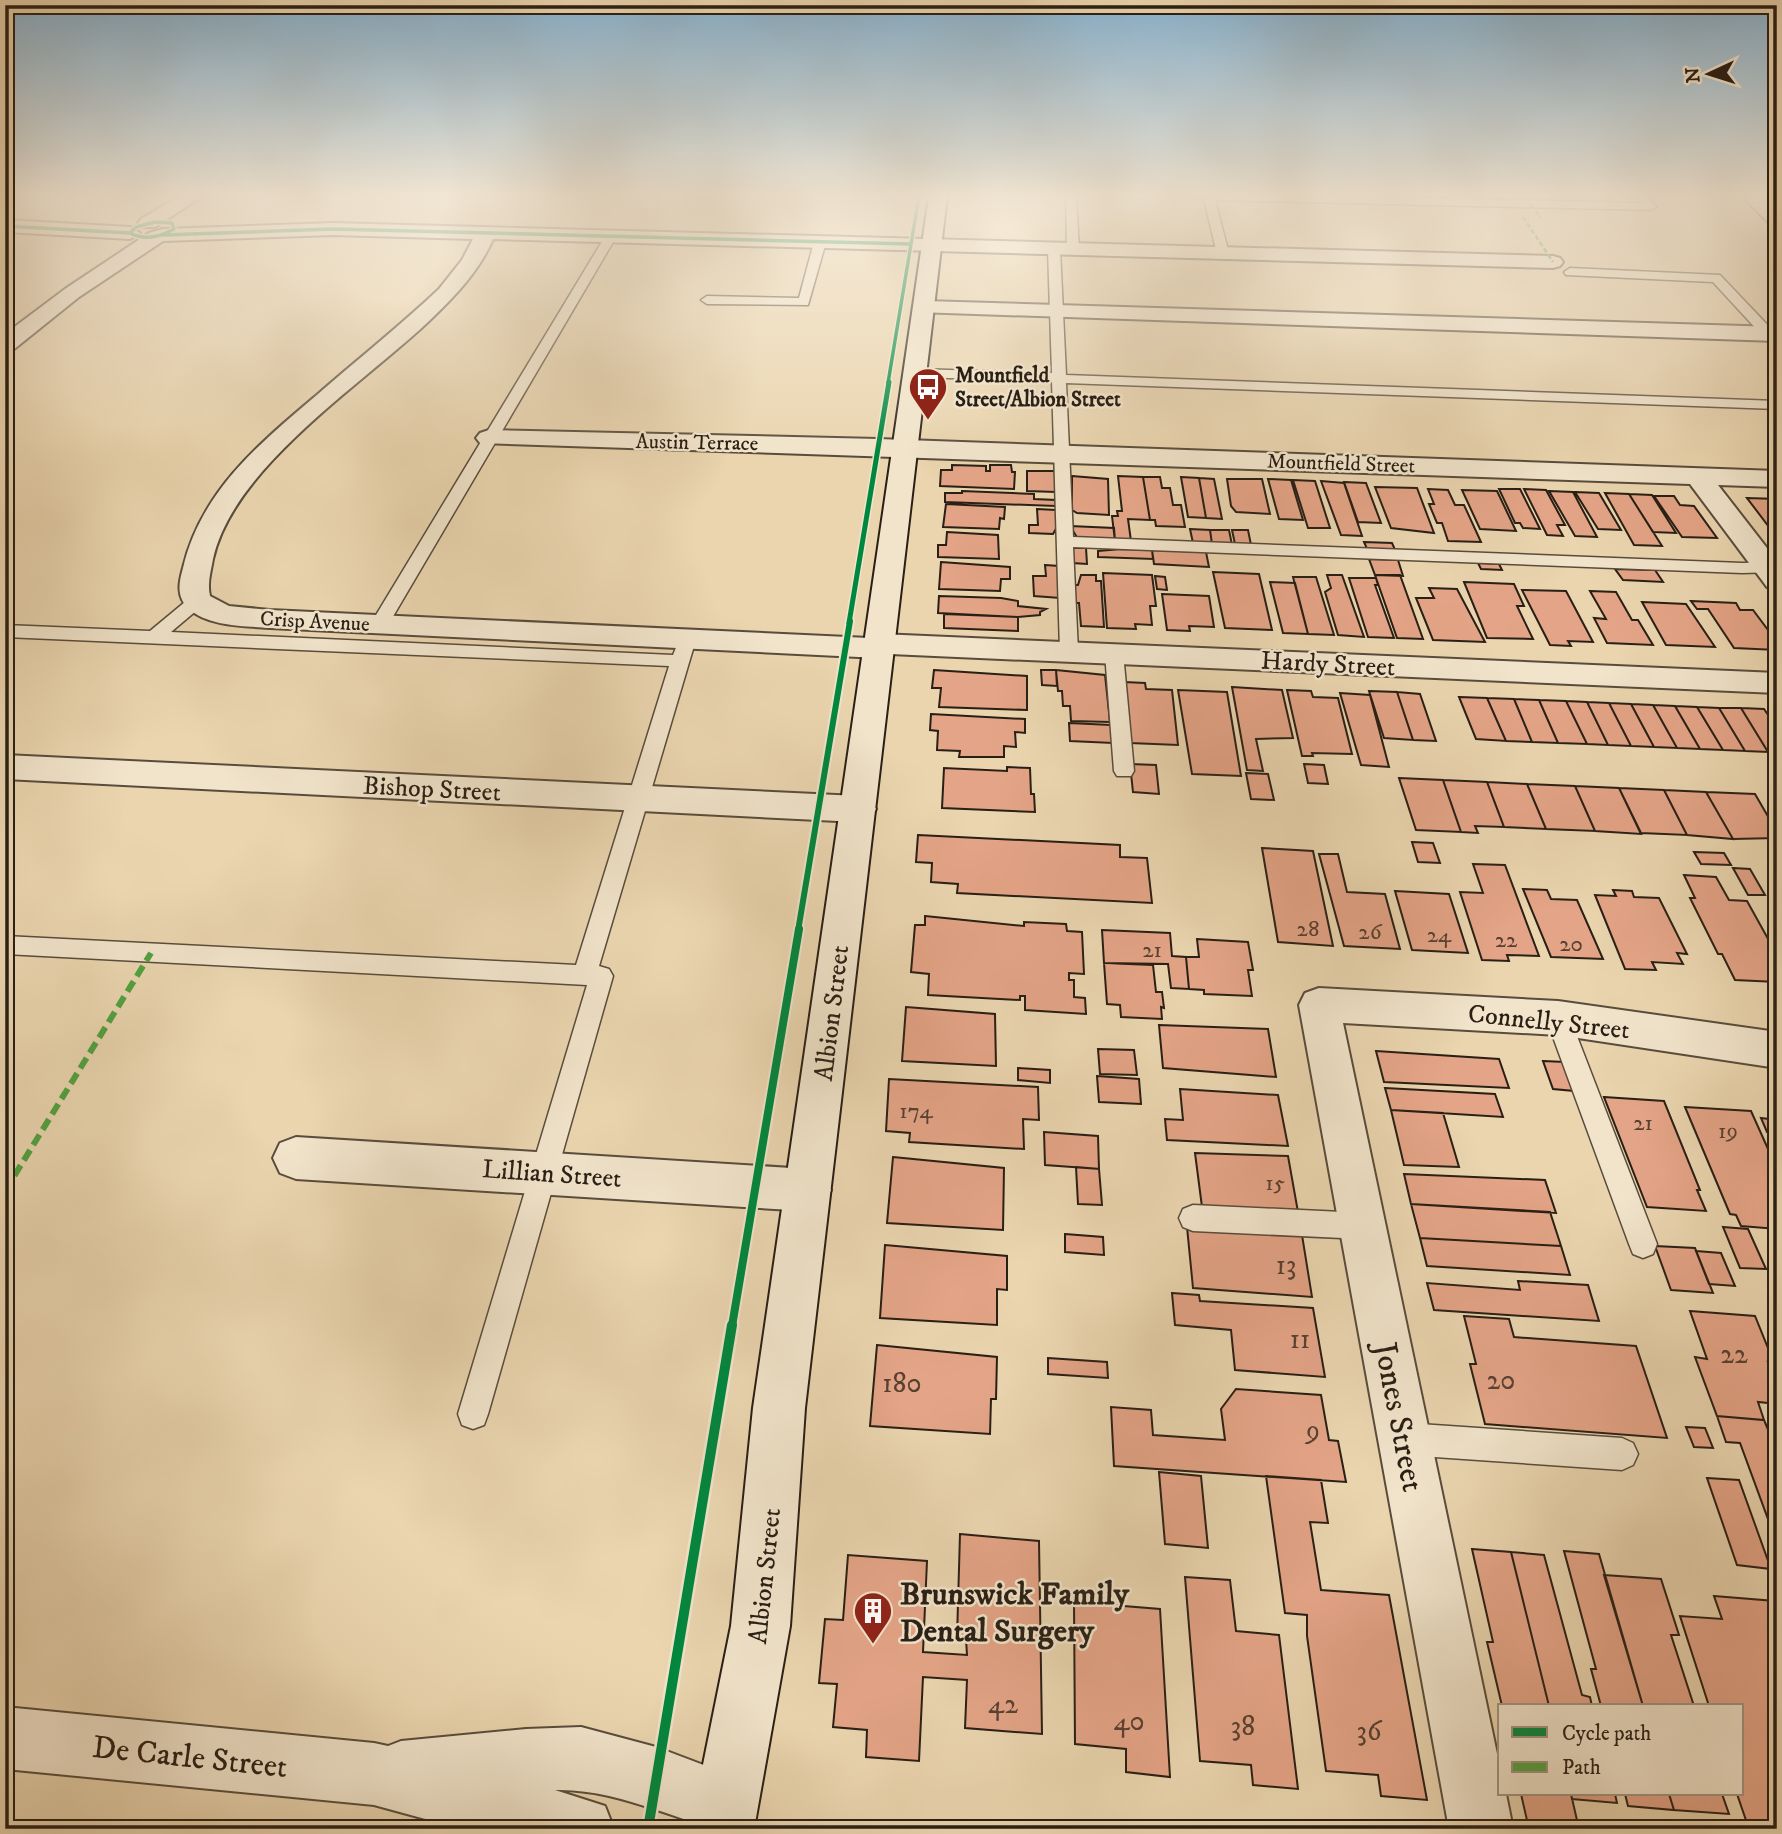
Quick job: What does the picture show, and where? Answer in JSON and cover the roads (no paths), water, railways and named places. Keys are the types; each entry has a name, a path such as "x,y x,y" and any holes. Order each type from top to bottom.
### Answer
{"street":[{"path":"5,345 86,282"},
{"path":"197,601 194,593 196,570 204,538 221,505 238,482 285,435 432,306 455,282"},
{"name":"Albion Street","path":"723,1816 750,1696 769,1543 779,1409 925,307 923,282"},
{"path":"925,307 1774,337"},
{"name":"Austin Terrace","path":"489,438 905,449"},
{"name":"Mountfield Street","path":"905,449 1777,479"},
{"path":"1698,476 1773,572"},
{"name":"Crisp Avenue","path":"197,601 214,611 236,617 379,625 452,640 684,650 879,646"},
{"name":"Hardy Street","path":"879,646 1114,653 1777,682"},
{"name":"Bishop Street","path":"5,767 858,809"},
{"name":"Connelly Street","path":"1319,1005 1558,1018 1777,1050"},
{"name":"Jones Street","path":"1319,1005 1480,1829"},
{"name":"Lillian Street","path":"296,1158 808,1190"},
{"name":"De Carle Street","path":"5,1738 374,1774 582,1829"},
{"name":"De Carle Street","path":"374,1774 526,1760 581,1758 656,1777 723,1816"}],"lane":[{"path":"379,625 583,282"},
{"path":"707,300 804,302 809,282"},
{"path":"1059,282 1056,311 1069,652"},
{"path":"1720,282 1774,337"},
{"path":"915,373 1777,405"},
{"path":"1065,542 1742,568 1773,572"},
{"path":"154,637 197,601"},
{"path":"5,631 154,637 452,640"},
{"path":"585,975 684,650"},
{"path":"1114,653 1124,771"},
{"path":"5,945 601,976 473,1414"},
{"path":"1558,1018 1643,1244"},
{"path":"1194,1218 1363,1226"},
{"path":"1405,1440 1622,1454"}],"place":[{"name":"Mountfield Street/Albion Street","path":"928,421"},
{"name":"Brunswick Family Dental Surgery","path":"873,1645"}]}
